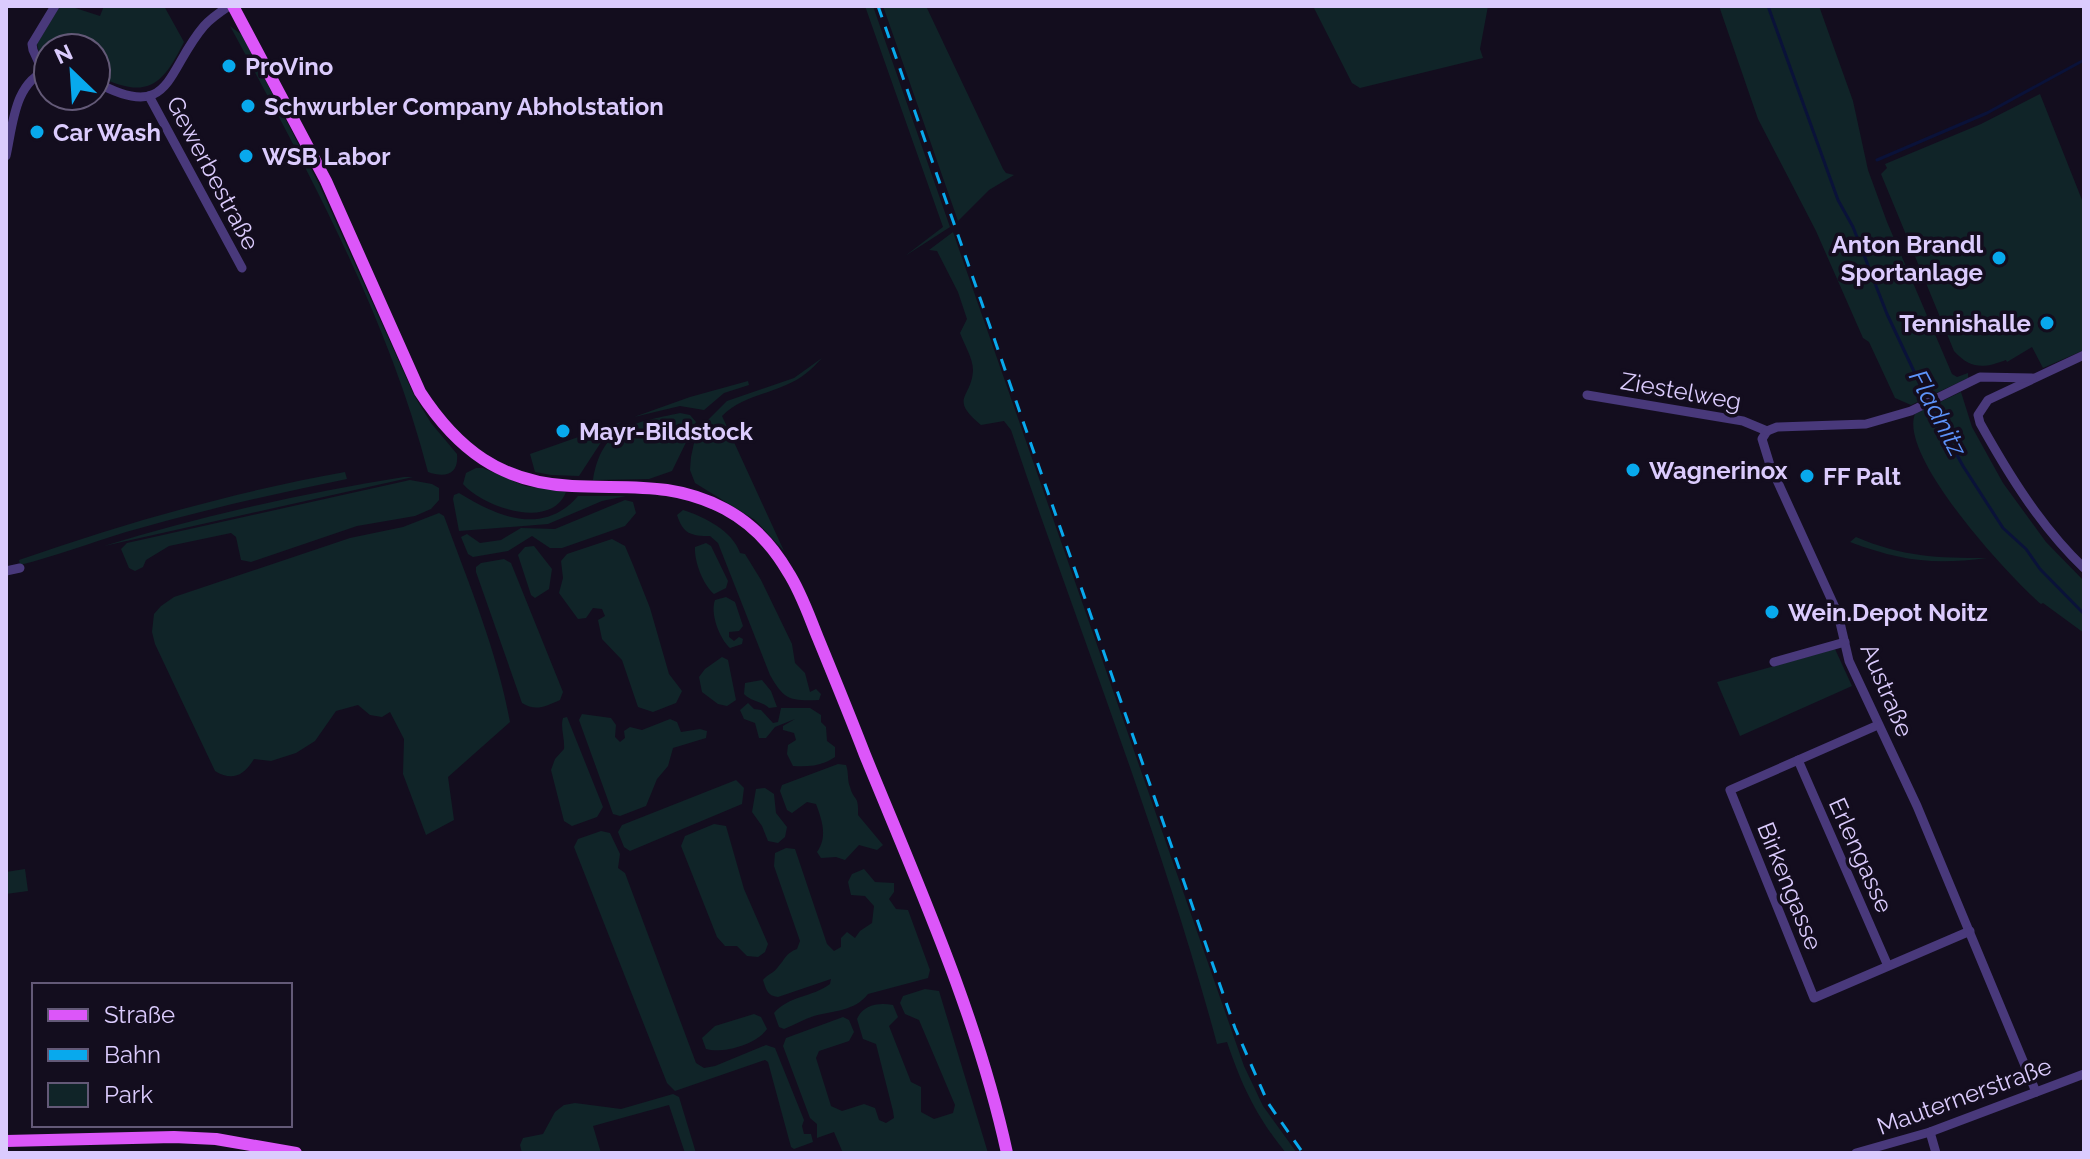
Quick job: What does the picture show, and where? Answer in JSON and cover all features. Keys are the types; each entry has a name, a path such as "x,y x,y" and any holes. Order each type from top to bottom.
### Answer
{"main road":[{"path":"231,6 326,181 420,392 437,418 473,453 526,479 572,486 666,488 708,501 751,526 788,571 839,689 959,991 984,1066 1007,1153"},
{"path":"6,1141 174,1137 216,1139 296,1153"}],"street":[{"path":"39,32 55,6"},
{"path":"112,90 125,96 149,96 166,86 204,26 231,6"},
{"path":"6,156 21,92 32,79"},
{"name":"Gewerbestraße","path":"149,96 242,268"},
{"path":"2084,355 1988,400 1981,406 1978,415 2011,478 2054,537 2084,568"},
{"path":"1767,431 1777,427 1866,424 1907,412 1980,377 2035,378"},
{"name":"Ziestelweg","path":"1587,395 1743,421 1767,431"},
{"name":"Austraße","path":"1767,431 1762,439 1764,450 1833,603 1843,628 1849,661 1917,806 2036,1092"},
{"path":"6,571 20,568"},
{"path":"1774,662 1845,642"},
{"path":"1798,760 1878,725"},
{"name":"Birkengasse","path":"1798,760 1730,790 1814,998 1888,966"},
{"name":"Erlengasse","path":"1798,760 1888,966"},
{"path":"1888,966 1970,931"},
{"name":"Mauternerstraße","path":"1856,1153 1930,1132 2084,1074"},
{"path":"1930,1132 1936,1153"}],"green space":[{"path":"60,6 100,16 104,6 164,6 184,42 159,79 150,85 127,87 112,82 112,32 44,32"},
{"path":"865,6 873,6 950,227 905,256 943,227"},
{"path":"883,6 926,6 1003,169 1014,175 989,190 958,221"},
{"path":"1313,6 1488,6 1480,49 1483,58 1360,88 1352,83"},
{"path":"1719,6 1819,6 1853,101 1868,170 1887,222 1952,374 1957,377 1968,373 1968,378 1911,405 1895,398 1869,342 1863,338 1816,231 1758,119"},
{"path":"230,26 242,35 319,184 414,395 431,423 457,454 456,467 450,473 440,475 428,472 411,413 368,299 316,188"},
{"name":"Anton Brandl Sportanlage","path":"2040,94 2084,205 2084,350 2043,368 2032,347 2007,362 1978,366 1966,362 1954,351 1881,174 1887,168 1885,164 1981,124"},
{"path":"953,232 1244,1066 1263,1106 1297,1153 1286,1153 1275,1139 1251,1100 1227,1042 1217,1044 1171,889 1011,430 1004,421 981,425 966,409 964,398 973,370 960,333 967,319 958,292 937,251 929,250"},
{"path":"822,358 796,380 744,401 722,416 784,551 755,520 695,483 690,470 691,457 694,443 707,421 727,401 794,378"},
{"path":"748,381 749,385 724,393 704,410 680,406 634,417 690,397"},
{"path":"1961,392 1972,427 2003,483 2046,542 2084,581 2084,633 2041,604 2005,569 1960,515 1923,458 1914,433 1915,414"},
{"path":"680,413 690,415 696,422 672,471 649,479 593,480 604,448 622,430"},
{"path":"621,422 609,430 579,476 535,472 530,454"},
{"path":"483,468 525,486 566,492 558,504 546,510 532,513 500,507 463,484 466,473"},
{"path":"345,472 347,479 181,517 20,565 19,560 139,521 262,489"},
{"path":"413,477 104,546 253,506"},
{"path":"410,480 439,488 439,500 431,509 415,516 357,526 251,562 241,560 236,537 231,533 169,546 135,571 129,568 121,549 127,543"},
{"path":"459,493 504,515 535,519 564,509 578,496 626,496 602,501 548,524 459,531 453,499"},
{"path":"625,500 633,502 636,513 625,526 562,548 550,548 532,536 508,551 473,557 468,554 461,537 467,534 480,543 501,540 521,528 555,529"},
{"path":"683,510 716,526 731,538 740,553 745,554 792,644 795,663 805,673 810,692 816,689 821,694 819,700 789,697 775,683 718,543 710,536 685,530 677,515"},
{"path":"439,513 444,516 482,618 510,722 448,777 454,820 426,835 403,774 404,739 390,712 382,717 370,715 358,705 336,711 315,741 296,753 271,761 254,759 238,775 227,776 215,771 155,644 152,632 154,614 174,597 350,538 403,527"},
{"path":"1856,537 1889,549 1920,555 1987,558 1917,560 1885,554 1850,542"},
{"path":"612,539 625,546 650,608 669,674 682,691 676,703 653,712 638,707 622,660 602,639 598,620 605,616 602,609 593,608 586,618 578,619 559,593 563,578 561,561 567,554"},
{"path":"706,543 711,546 728,581 726,588 714,594 703,579 696,559 695,547"},
{"path":"534,546 552,569 549,589 535,598 531,595 518,555 525,547"},
{"path":"504,559 511,563 563,692 560,700 546,706 536,708 522,703 476,572 476,567 481,563"},
{"path":"726,597 735,602 743,626 739,631 729,632 729,637 734,641 739,637 743,639 742,644 730,648 719,632 714,612 715,600"},
{"path":"1835,649 1852,686 1740,736 1717,682"},
{"path":"722,657 728,660 736,700 727,706 718,704 702,692 699,677"},
{"path":"762,680 771,691 777,707 769,708 744,694 745,683"},
{"path":"748,703 754,709 761,710 773,723 778,722 781,708 810,708 821,715 827,741 835,747 835,757 815,765 793,766 787,754 788,745 796,740 794,733 783,730 783,726 795,719 775,727 766,738 759,738 755,723 744,719 740,710"},
{"path":"582,714 611,718 616,725 615,737 620,742 625,738 624,731 630,727 642,730 670,719 677,722 681,732 707,731 706,738 673,748 668,766 657,779 646,806 620,816 613,814 579,720"},
{"path":"567,717 603,807 597,817 572,826 564,821 551,770 564,749 562,722"},
{"path":"838,764 846,765 849,784 858,804 858,815 883,845 877,850 859,845 845,860 821,858 817,852 823,834 816,804 807,802 792,813 787,810 780,791 782,785"},
{"path":"736,780 744,788 742,804 630,851 624,847 618,832 622,825"},
{"path":"765,788 774,794 776,813 787,827 785,837 778,843 768,841 752,812 756,789"},
{"path":"714,824 726,826 744,889 768,944 765,952 758,957 747,956 737,946 725,946 717,937 681,846 685,836"},
{"path":"601,831 610,833 620,854 618,868 625,873 696,1063 704,1068 715,1066 766,1045 775,1048 804,1120 804,1134 811,1134 813,1142 794,1149 791,1147 765,1060 675,1091 667,1083 574,847 578,839"},
{"path":"786,848 795,849 827,944 834,951 841,947 841,938 847,932 855,938 872,923 874,906 865,896 851,895 848,882 852,874 864,869 875,882 894,883 894,892 889,899 896,909 908,910 930,970 928,978 868,994 850,1007 814,1016 784,1029 779,1027 774,1013 780,1007 823,988 830,984 831,979 778,997 769,994 765,986 763,980 797,949 800,941 774,866 775,853"},
{"path":"25,869 28,891 6,894 6,872"},
{"path":"925,989 939,991 988,1153 843,1153 834,1132 817,1138 817,1124 810,1118 783,1046 786,1038 843,1017 849,1020 854,1032 849,1041 819,1051 816,1058 831,1106 842,1111 864,1104 875,1108 879,1120 886,1123 894,1118 876,1044 863,1039 857,1019 863,1010 877,1004 893,1005 898,1017 889,1026 911,1082 921,1087 921,1112 934,1119 953,1113 955,1105 919,1020 905,1014 900,1003 903,996"},
{"path":"754,1014 761,1017 767,1029 756,1039 721,1050 706,1049 702,1038 715,1026"},
{"path":"673,1094 679,1097 696,1153 685,1153 669,1105 593,1126 601,1153 522,1153 520,1145 523,1138 543,1134 555,1112 564,1105 575,1103 621,1109"}],"waterway":[{"name":"Fladnitz","path":"1768,6 1838,200 1853,227 1887,314 1927,399"},
{"path":"1877,160 1987,113 2084,60"},
{"name":"Fladnitz","path":"1930,406 1963,466 2003,528 2084,614"}],"railway":[{"path":"878,6 1235,1028 1268,1103 1303,1153"}],"place":[{"name":"ProVino","path":"229,66"},
{"name":"Schwurbler Company Abholstation","path":"248,106"},
{"name":"Car Wash","path":"37,132"},
{"name":"WSB Labor","path":"246,156"},
{"name":"Anton Brandl Sportanlage","path":"1999,258"},
{"name":"Tennishalle","path":"2047,323"},
{"name":"Mayr-Bildstock","path":"563,431"},
{"name":"Wagnerinox","path":"1633,470"},
{"name":"FF Palt","path":"1807,476"},
{"name":"Wein.Depot Noitz","path":"1772,612"}]}
